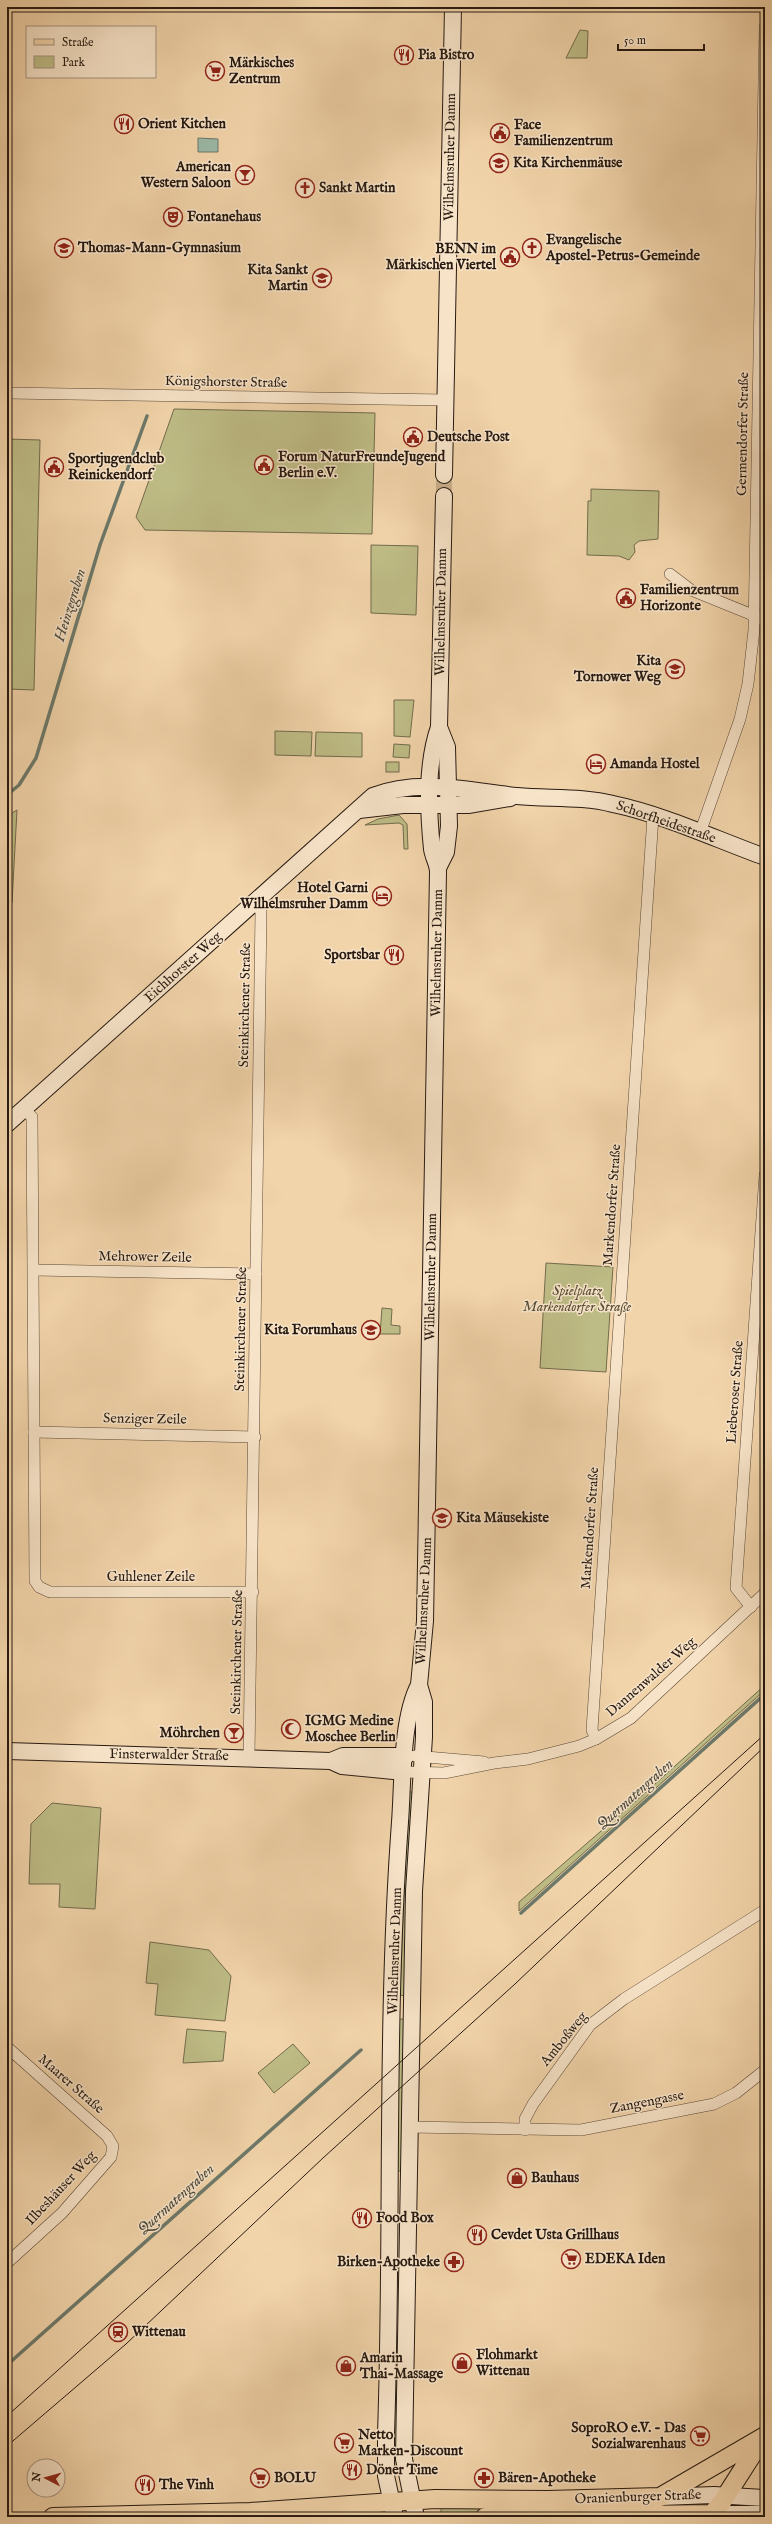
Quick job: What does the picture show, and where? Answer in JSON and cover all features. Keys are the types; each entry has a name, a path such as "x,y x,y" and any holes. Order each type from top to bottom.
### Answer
{"main road":[{"name":"Wilhelmsruher Damm","path":"444,476 453,7"},
{"name":"Wilhelmsruher Damm","path":"438,868 432,855 429,805 432,747 439,727 444,496"},
{"name":"Wilhelmsruher Damm","path":"414,2508 404,2459 405,2353 414,1891 422,1764 424,1702 419,1685 425,1613 438,868 446,852 448,805 447,747 439,727"},
{"name":"Schorfheidestraße","path":"448,788 475,789 516,796 554,797 613,803 765,857"},
{"name":"Eichhorster Weg","path":"7,1124 373,796 388,790 448,788"},
{"name":"Schorfheidestraße","path":"429,805 486,803 516,796"},
{"path":"359,810 429,805"},
{"name":"Wilhelmsruher Damm","path":"394,2509 386,2476 395,1917 404,1772 411,1700 419,1685"},
{"name":"Finsterwalder Straße","path":"7,1751 249,1757 332,1761 342,1766 404,1772"},
{"name":"Finsterwalder Straße","path":"332,1761 343,1756 406,1756"},
{"path":"389,2220 408,2220"},
{"path":"388,2350 405,2353"},
{"path":"727,2495 765,2436"},
{"path":"660,2497 765,2436"},
{"name":"Oranienburger Straße","path":"712,2514 727,2495"},
{"name":"Oranienburger Straße","path":"485,2517 548,2508 660,2497 727,2495 765,2498"},
{"name":"Oranienburger Straße","path":"53,2517 352,2511 414,2508 548,2508 712,2514 765,2514"}],"street":[{"name":"Germendorfer Straße","path":"700,833 740,719 760,618 765,28"},
{"name":"Königshorster Straße","path":"7,393 446,400"},
{"path":"670,574 691,590 760,618"},
{"name":"Markendorfer Straße","path":"596,1739 592,1730 592,1723 653,816"},
{"name":"Steinkirchener Straße","path":"249,1757 253,1592 261,912 254,903"},
{"path":"24,1109 32,1117 34,1432"},
{"name":"Lieberoser Straße","path":"751,1606 736,1588 765,1174"},
{"name":"Mehrower Zeile","path":"34,1270 256,1274"},
{"name":"Senziger Zeile","path":"34,1432 255,1437"},
{"name":"Guhlener Zeile","path":"34,1432 35,1581 39,1587 50,1592 253,1592"},
{"name":"Dannenwalder Weg","path":"406,1756 444,1773 494,1763 534,1758 579,1746 596,1739 631,1718 765,1593"},
{"name":"Dannenwalder Weg","path":"404,1772 422,1764 494,1763"},
{"name":"Amboßweg","path":"525,2130 525,2119 533,2104 590,2025 624,1999 765,1910"},
{"name":"Maarer Straße","path":"7,2047 107,2136 113,2146"},
{"name":"Zangengasse","path":"525,2130 581,2130 714,2104 736,2093 765,2070"},
{"path":"409,2127 525,2130"},
{"name":"Ilbeshäuser Weg","path":"7,2263 62,2213 111,2157 113,2146"}],"green space":[{"path":"580,30 588,31 587,58 566,58"},
{"name":"Forum NaturFreundeJugend Berlin e.V.","path":"174,409 375,413 372,534 145,530 136,517"},
{"path":"7,439 40,440 34,690 7,689"},
{"path":"591,489 659,491 658,539 639,541 634,545 635,552 629,560 619,556 587,555 588,501 591,501"},
{"path":"371,545 418,546 416,615 371,613"},
{"path":"394,700 414,700 410,737 394,736"},
{"path":"275,731 312,732 311,756 275,755"},
{"path":"316,732 362,733 362,757 315,756"},
{"path":"394,744 410,745 409,758 393,757"},
{"path":"386,762 399,762 399,772 386,772"},
{"path":"17,810 12,903 7,903 7,816"},
{"path":"399,815 407,824 408,849 404,849 403,825 399,823 365,825 378,819"},
{"name":"Spielplatz Markendorfer Straße","path":"546,1263 613,1267 606,1372 540,1368"},
{"path":"382,1308 392,1309 391,1325 400,1326 400,1334 380,1334"},
{"path":"765,1685 765,1690 519,1911 519,1902 645,1793"},
{"path":"408,1792 415,1792 405,1996 400,1995"},
{"path":"52,1803 101,1808 95,1909 59,1907 60,1884 29,1884 31,1824"},
{"path":"150,1942 209,1950 231,1976 225,2021 155,2015 158,1984 146,1983"},
{"path":"399,2019 405,2019 403,2171 396,2171"},
{"path":"187,2029 226,2032 223,2061 183,2063"},
{"path":"293,2044 310,2063 274,2093 258,2073"},
{"path":"396,2360 398,2361 400,2470 394,2470 393,2362"},
{"path":"530,2507 531,2511 441,2513 441,2508"}],"shaded area":[{"path":"198,138 218,139 218,152 198,152"}],"waterway":[{"name":"Heinzegraben","path":"7,795 19,785 36,758 100,545 147,416"},
{"name":"Quermatengraben","path":"521,1913 765,1694"},
{"name":"Quermatengraben","path":"7,2365 361,2050"}],"tunnel":[{"path":"444,475 444,496"}],"tram line":[{"path":"7,2416 765,1734"},
{"path":"7,2446 126,2344 323,2158 515,1984 765,1746"}],"place":[{"name":"Pia Bistro","path":"404,55"},
{"name":"Märkisches Zentrum","path":"215,71"},
{"name":"Orient Kitchen","path":"124,124"},
{"name":"Face Familienzentrum","path":"500,133"},
{"name":"Kita Kirchenmäuse","path":"499,163"},
{"name":"American Western Saloon","path":"245,175"},
{"name":"Sankt Martin","path":"305,188"},
{"name":"Fontanehaus","path":"173,217"},
{"name":"Thomas-Mann-Gymnasium","path":"64,248"},
{"name":"Evangelische Apostel-Petrus-Gemeinde","path":"532,248"},
{"name":"BENN im Märkischen Viertel","path":"510,257"},
{"name":"Kita Sankt Martin","path":"322,278"},
{"name":"Deutsche Post","path":"413,437"},
{"name":"Forum NaturFreundeJugend Berlin e.V.","path":"264,465"},
{"name":"Sportjugendclub Reinickendorf","path":"54,467"},
{"name":"Familienzentrum Horizonte","path":"626,598"},
{"name":"Kita Tornower Weg","path":"675,669"},
{"name":"Amanda Hostel","path":"596,764"},
{"name":"Hotel Garni Wilhelmsruher Damm","path":"382,896"},
{"name":"Sportsbar","path":"394,955"},
{"name":"Kita Forumhaus","path":"371,1330"},
{"name":"Kita Mäusekiste","path":"442,1518"},
{"name":"IGMG Medine Moschee Berlin","path":"291,1729"},
{"name":"Möhrchen","path":"234,1733"},
{"name":"Bauhaus","path":"517,2178"},
{"name":"Food Box","path":"362,2218"},
{"name":"Cevdet Usta Grillhaus","path":"477,2235"},
{"name":"EDEKA Iden","path":"571,2259"},
{"name":"Birken-Apotheke","path":"454,2262"},
{"name":"Wittenau","path":"118,2332"},
{"name":"Flohmarkt Wittenau","path":"462,2363"},
{"name":"Amarin Thai-Massage","path":"346,2366"},
{"name":"SoproRO e.V. - Das Sozialwarenhaus","path":"700,2436"},
{"name":"Netto Marken-Discount","path":"344,2443"},
{"name":"Döner Time","path":"352,2470"},
{"name":"BOLU","path":"260,2478"},
{"name":"Bären-Apotheke","path":"484,2478"},
{"name":"The Vinh","path":"145,2485"}]}
